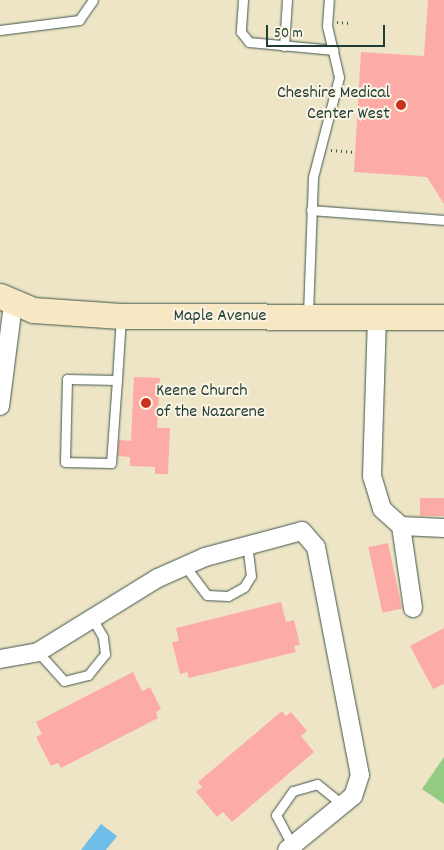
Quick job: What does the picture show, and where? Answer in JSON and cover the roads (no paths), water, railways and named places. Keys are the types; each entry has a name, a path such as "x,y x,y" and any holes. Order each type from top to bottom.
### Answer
{"street":[{"name":"Maple Avenue","path":"7,300 33,310 121,316 444,317"},
{"path":"0,406 7,300"},
{"path":"377,317 372,476 382,509 401,526 444,528"},
{"path":"401,526 413,608"},
{"path":"0,659 38,652 92,618 185,566 246,543 302,531 316,547 360,775 359,787 343,805 289,848"}],"lane":[{"path":"0,30 79,20 93,0"},
{"path":"243,0 243,38 284,46 334,50"},
{"path":"284,46 287,0"},
{"path":"308,317 311,210 318,149 338,77 328,26 330,0"},
{"path":"311,210 444,220"},
{"path":"117,380 67,379 62,457 72,464 107,466 111,458 117,380 121,316"},
{"path":"185,566 206,595 228,596 244,587 251,576 246,543"},
{"path":"38,652 64,681 88,675 105,654 103,638 92,618"},
{"path":"289,848 276,814 293,791 318,784 343,805"}],"water":[{"path":"101,824 117,836 106,850 81,850"}],"place":[{"name":"Cheshire Medical Center West","path":"401,105"},
{"name":"Keene Church of the Nazarene","path":"146,403"}]}
